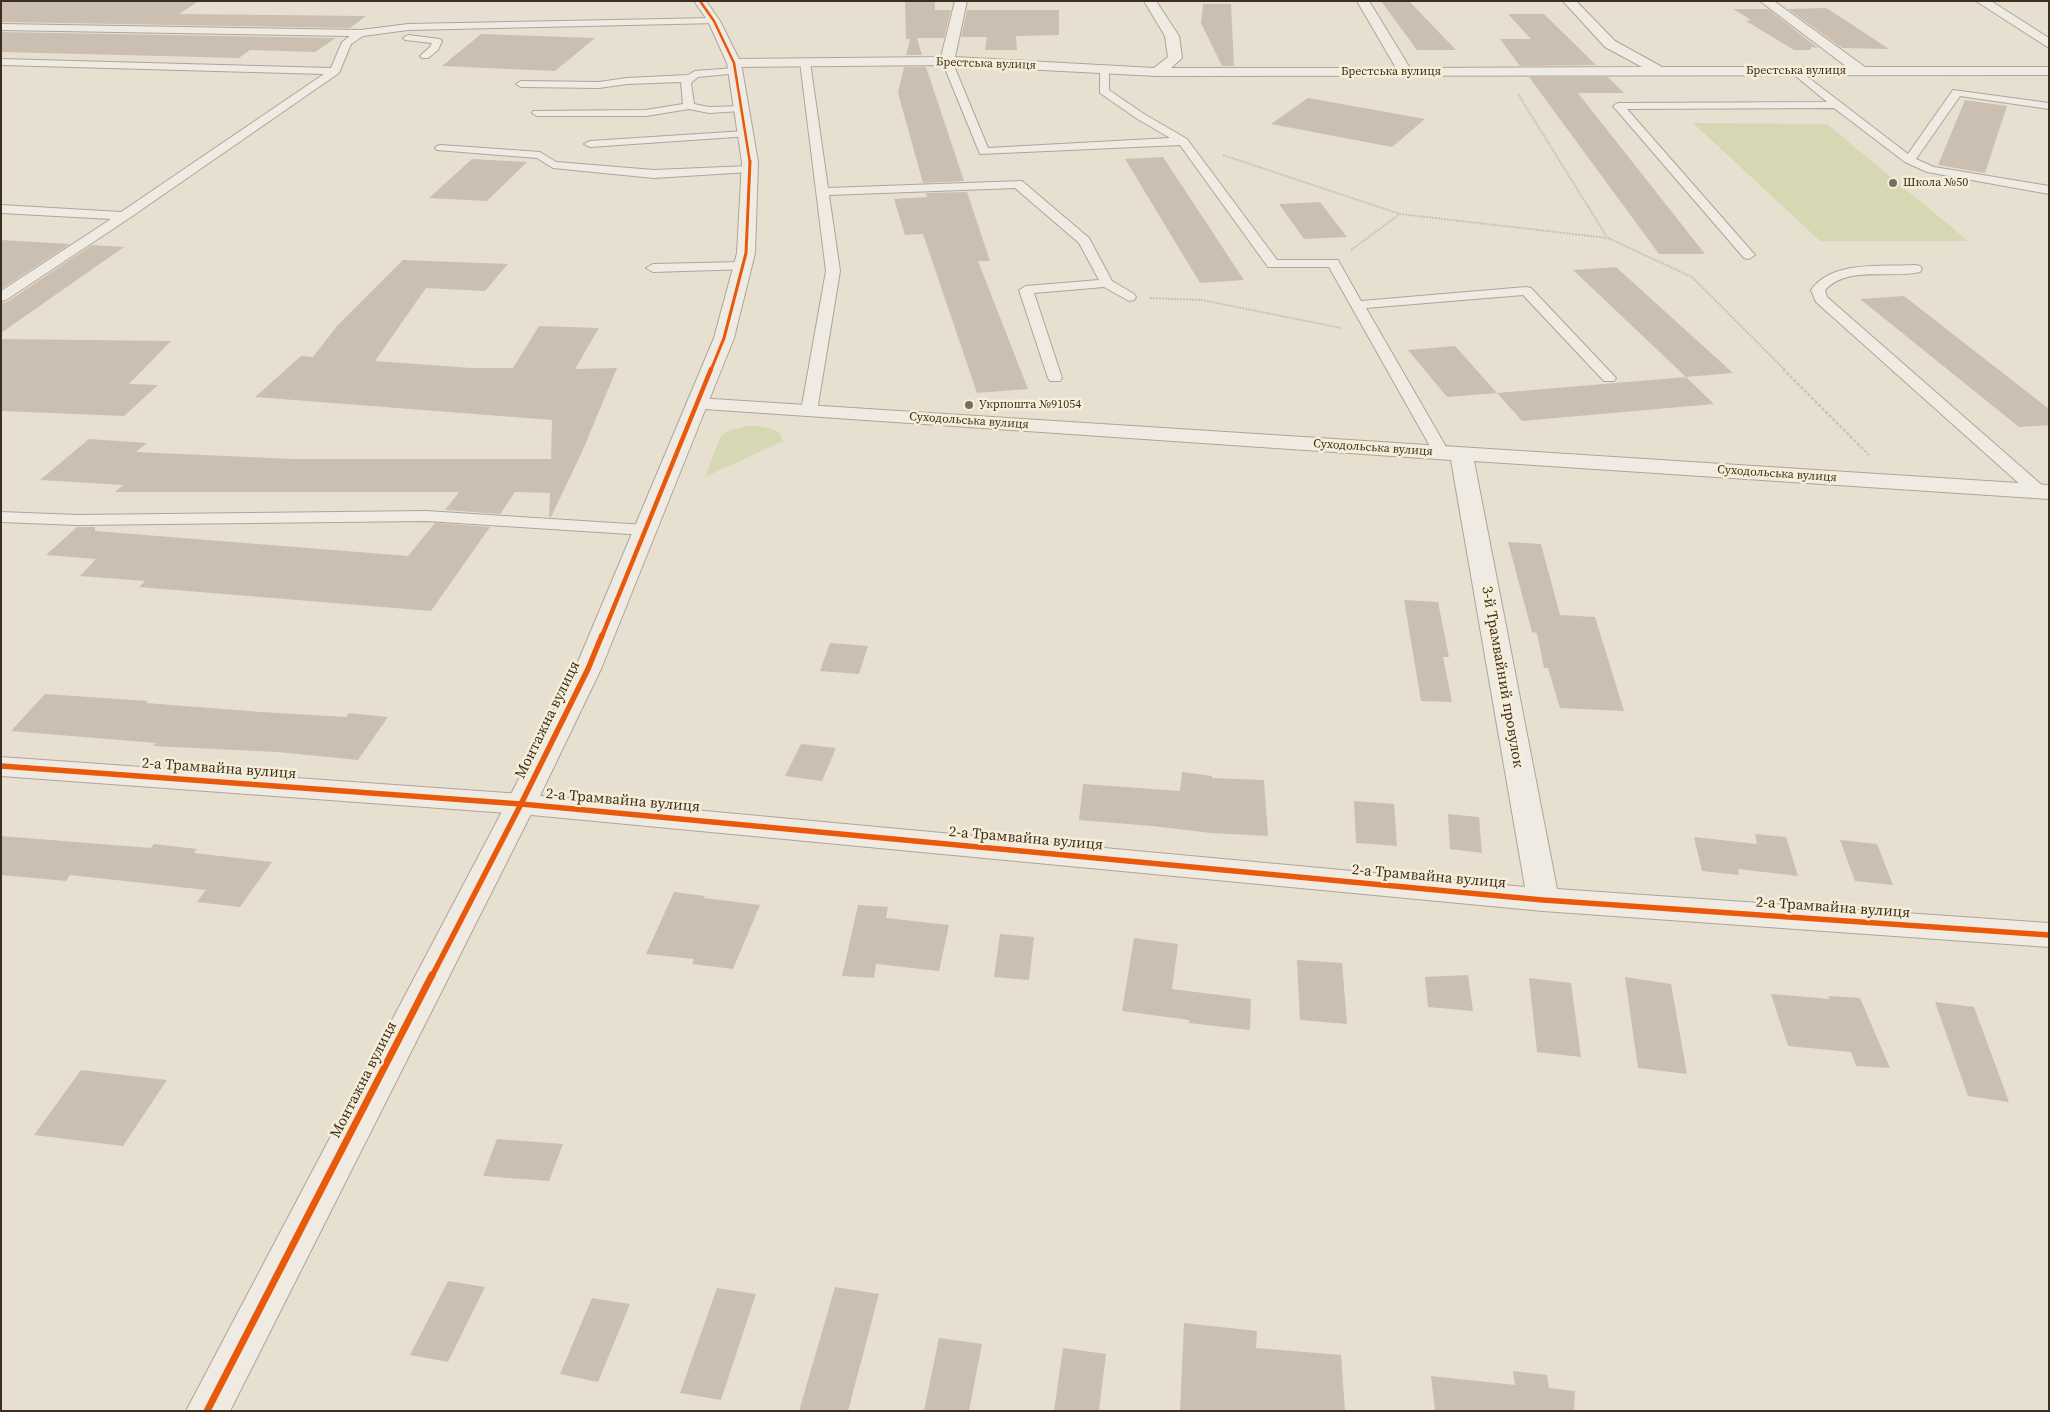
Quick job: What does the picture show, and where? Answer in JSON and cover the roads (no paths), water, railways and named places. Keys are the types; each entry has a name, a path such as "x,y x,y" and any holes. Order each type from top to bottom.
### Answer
{"street":[{"name":"Монтажна вулиця","path":"207,1411 521,804 588,669 724,338 746,253 749,169 734,67 714,21 700,1"},
{"path":"947,61 961,1"},
{"path":"1150,1 1172,36 1175,58 1157,72"},
{"path":"1363,1 1406,72"},
{"path":"1569,1 1610,44 1661,72"},
{"path":"1766,1 1861,71"},
{"path":"1982,1 2049,44"},
{"name":"Брестська вулиця","path":"734,67 805,62 947,61 1157,72 2049,71"},
{"name":"Суходольська вулиця","path":"697,404 2043,491"},
{"name":"3-й Трамвайний провулок","path":"1451,453 1543,900"},
{"name":"2-а Трамвайна вулиця","path":"1,766 521,804 1543,900 2049,935"}],"lane":[{"path":"1,297 124,216 335,71 347,42 361,33 408,27 714,21"},
{"path":"1,27 361,33 436,41 435,48 425,56"},
{"path":"947,61 984,152 1183,141"},
{"path":"1,62 335,71"},
{"path":"805,62 833,271 809,411"},
{"path":"689,106 686,82 695,74 734,67"},
{"path":"1105,69 1104,91 1140,116 1183,141 1274,264 1333,263 1374,335 1451,453"},
{"path":"1796,71 1836,105 1909,160 1931,170 2049,190"},
{"path":"521,84 600,85 627,81 691,78"},
{"path":"578,113 600,101 604,93 600,85"},
{"path":"1909,160 1957,92 2049,106"},
{"path":"1749,254 1618,106 1836,105"},
{"path":"536,113 646,113 689,106 709,110 741,108"},
{"path":"590,144 745,134"},
{"path":"441,148 540,155 554,166 654,174 749,169"},
{"path":"823,192 1018,184 1084,240 1107,283 1129,297"},
{"path":"1,209 124,216"},
{"path":"654,268 742,266"},
{"path":"1915,269 1843,273 1827,280 1818,290 1821,298 2043,491"},
{"path":"1055,378 1026,290 1107,283"},
{"path":"1357,304 1526,291 1609,378"},
{"path":"1,517 77,520 426,516 645,530"}],"place":[{"name":"Школа №50","path":"1893,183"},
{"name":"Укрпошта №91054","path":"969,405"}]}
